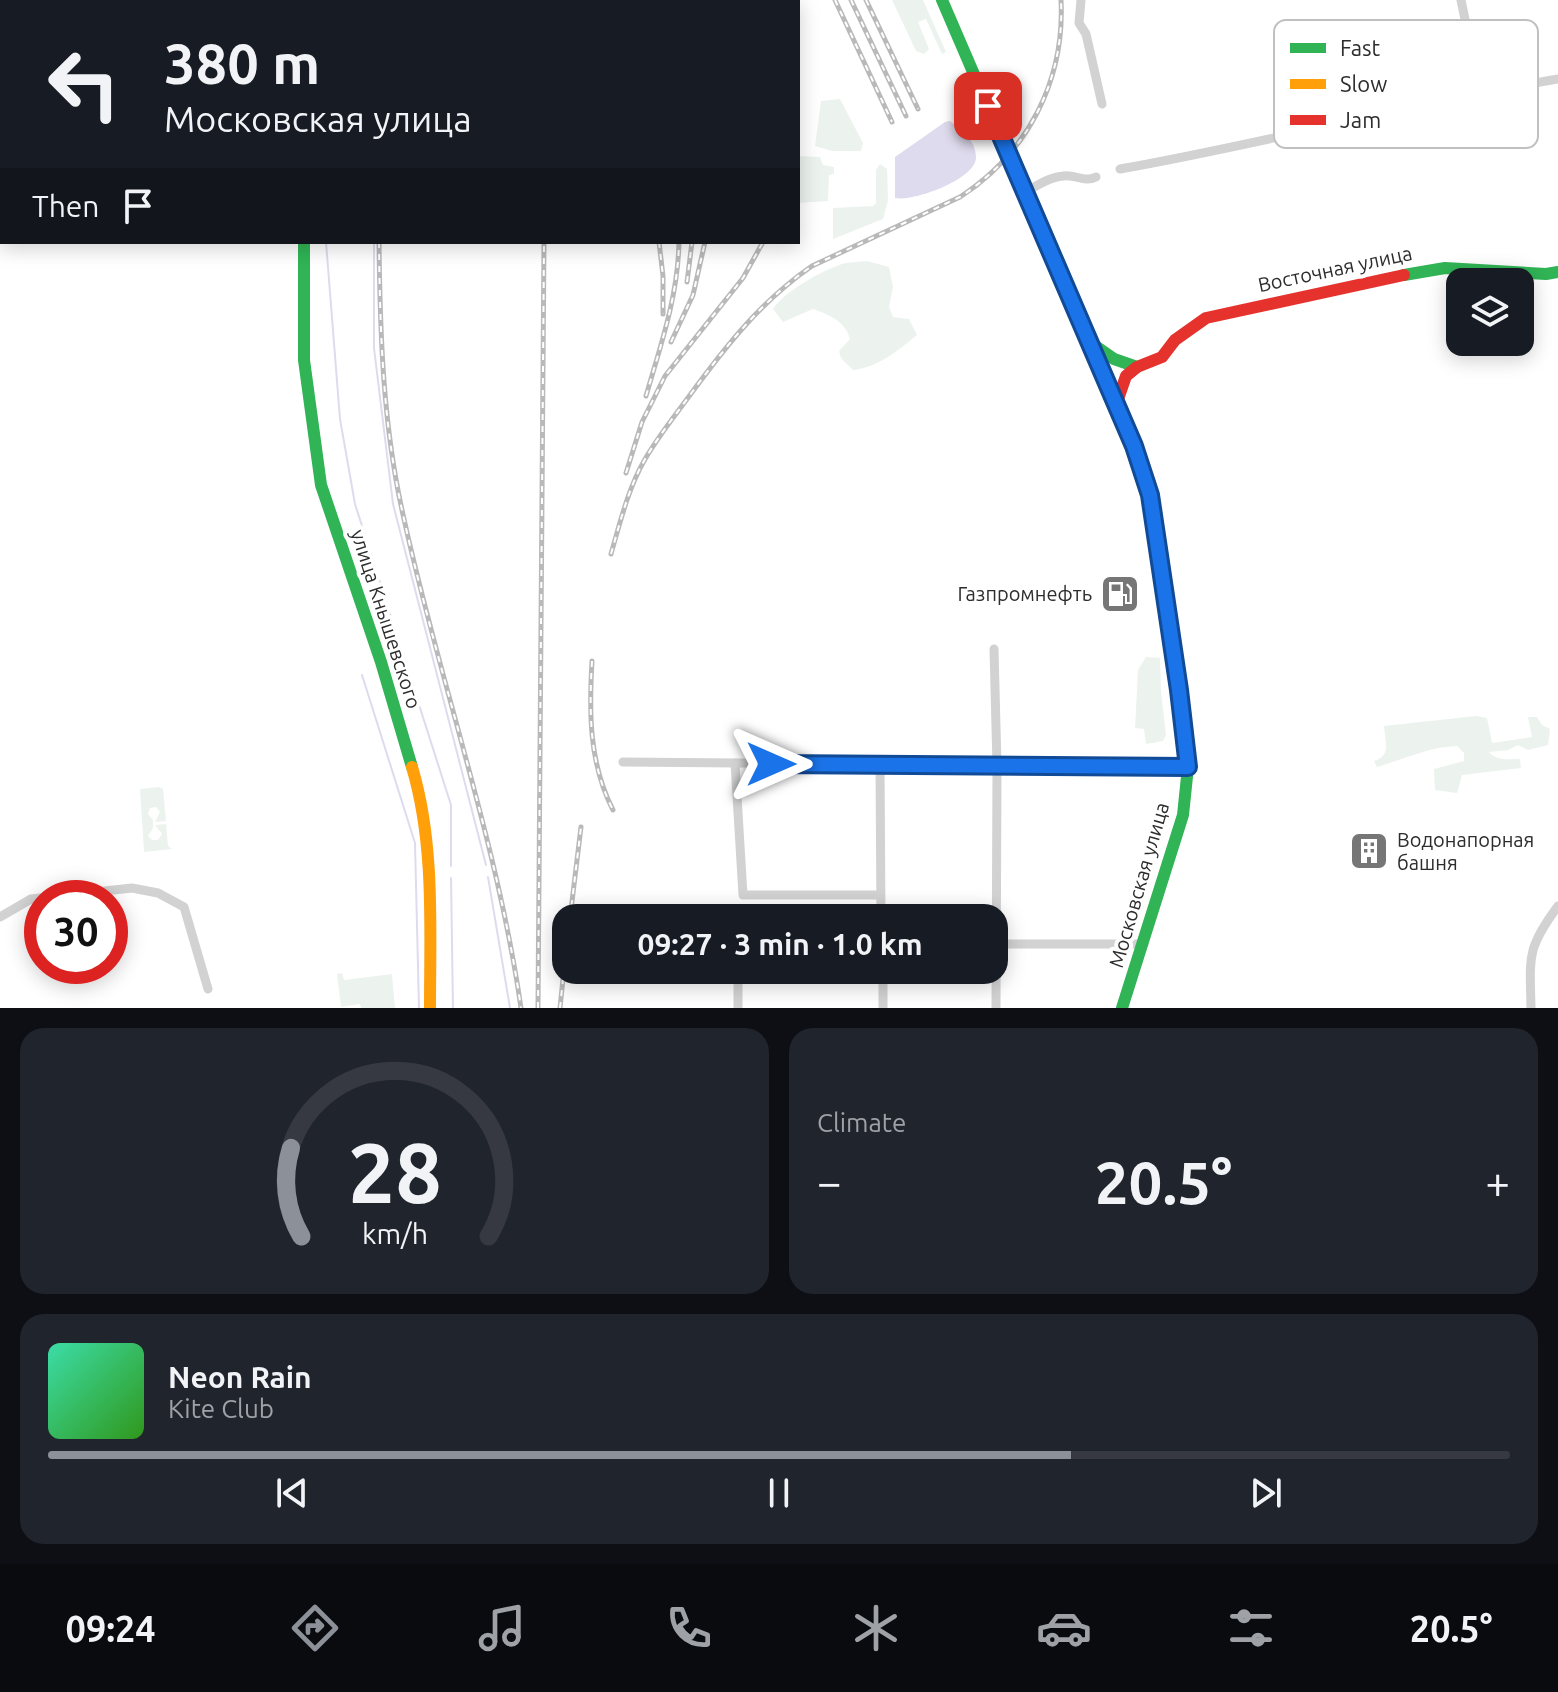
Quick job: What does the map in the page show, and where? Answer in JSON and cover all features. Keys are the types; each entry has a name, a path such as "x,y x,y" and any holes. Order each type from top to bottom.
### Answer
{"street":[{"name":"Московская улица","path":"942,0 1134,446 1150,495 1188,767 1183,815 1122,1008"},
{"path":"1082,0 1079,23 1086,34 1102,104"},
{"path":"1461,0 1465,20"},
{"path":"1538,82 1558,79"},
{"path":"1120,169 1274,139"},
{"path":"1026,192 1066,175 1087,180 1096,177"},
{"name":"улица Кнышевского","path":"304,244 304,360 321,485 381,662 419,789 430,881 430,1008"},
{"name":"Восточная улица","path":"1137,367 1162,357 1175,340 1206,318 1240,309 1445,268 1546,274 1558,272"},
{"path":"1088,342 1114,359 1137,367"},
{"path":"1099,368 1109,359 1114,359"},
{"path":"1116,405 1126,376 1137,367"},
{"path":"994,649 997,766 995,904"},
{"path":"623,762 1188,767"},
{"path":"735,763 743,895 879,895"},
{"path":"880,765 880,904"},
{"path":"0,917 31,899 132,888 158,893 184,907 208,989"},
{"path":"1531,1008 1530,953 1558,906"},
{"path":"1008,944 1144,944"},
{"path":"738,984 738,1008"},
{"path":"883,984 883,1008"},
{"path":"995,984 996,1008"}],"shaded area":[{"path":"892,0 923,0 946,52 942,54 926,19 918,22 929,49 924,54 916,51"},
{"path":"840,99 863,143 861,151 832,151 815,146 821,101"},
{"path":"950,121 973,145 974,165 956,181 929,193 895,198 895,157"},
{"path":"800,156 820,157 823,165 834,167 834,174 829,175 828,201 800,203"},
{"path":"880,164 887,169 888,200 883,219 833,239 833,208 873,206 876,203 876,170"},
{"path":"867,261 889,267 893,287 889,307 893,317 909,319 917,335 879,362 853,370 841,358 839,351 850,339 836,320 813,309 783,322 773,309 804,282 824,271 842,264"},
{"path":"1146,657 1160,658 1166,735 1163,741 1146,744 1144,729 1135,728 1138,670"},
{"path":"1476,716 1487,718 1492,743 1532,737 1528,717 1537,717 1542,725 1550,729 1548,745 1528,750 1518,745 1508,750 1489,752 1499,758 1520,759 1521,768 1462,775 1457,793 1435,790 1434,769 1464,761 1464,753 1457,746 1426,751 1377,767 1374,761 1385,752 1384,726"},
{"path":"140,789 163,789 166,821 155,822 160,812 156,807 150,808 148,814 153,820 153,828 148,836 158,840 162,834 155,825 166,824 168,846 172,849 144,852"},
{"path":"342,973 344,980 392,974 395,1008 361,1008 360,1004 341,1007 337,974"}],"waterway":[{"path":"326,244 340,419 355,504 451,805 451,866"},
{"path":"374,244 374,348 393,504 486,865"},
{"path":"362,675 415,843 419,1008"},
{"path":"488,877 510,1008"},
{"path":"451,878 453,1008"}],"railway":[{"path":"835,0 892,122"},
{"path":"851,0 906,116"},
{"path":"866,0 918,109"},
{"path":"611,554 629,495 649,452 717,359 760,309 812,266 960,197 1005,159 1038,112 1049,86 1061,30 1061,0"},
{"path":"379,244 384,381 397,485 418,580 498,884 521,1008"},
{"path":"538,1008 544,244"},
{"path":"659,244 663,314"},
{"path":"646,396 672,301 679,244"},
{"path":"687,282 692,244"},
{"path":"671,342 693,295 705,244"},
{"path":"626,473 642,422 665,376 743,278 762,244"},
{"path":"592,661 592,737 599,774 613,810"},
{"path":"572,904 581,827"},
{"path":"560,1008 562,984"}],"traffic: fast":[{"path":"942,0 1134,446 1150,495 1188,767 1183,815 1122,1008"},
{"path":"304,244 304,360 321,485 381,662 412,767"},
{"path":"1404,275 1445,268 1546,274 1558,272"},
{"path":"1091,343 1114,359 1137,367"}],"traffic: slow":[{"path":"412,767 428,856 430,1008"}],"traffic: jam":[{"path":"1116,405 1126,376 1137,367 1162,357 1175,340 1206,318 1404,275"}],"place":[{"name":"Газпромнефть","path":"1120,594"},
{"name":"Водонапорная башня","path":"1369,851"}],"route":[{"path":"771,764 1188,767 1150,495 1134,446 988,106"}]}
